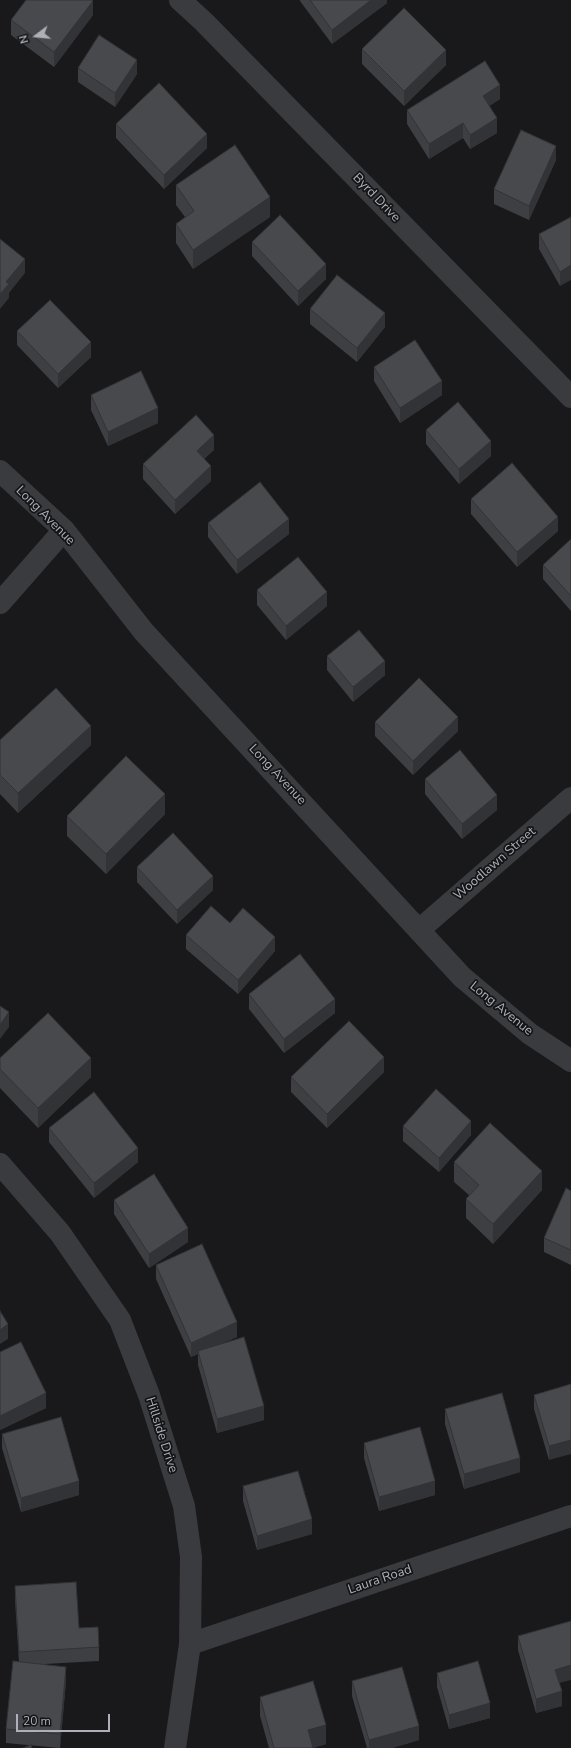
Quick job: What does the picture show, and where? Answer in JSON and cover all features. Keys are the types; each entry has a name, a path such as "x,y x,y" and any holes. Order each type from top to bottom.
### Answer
{"street":[{"name":"Byrd Drive","path":"180,0 204,22 571,397"},
{"name":"Long Avenue","path":"0,471 64,530 144,632 462,977 530,1034 571,1061"},
{"path":"0,603 64,530"},
{"name":"Woodlawn Street","path":"419,930 571,798"},
{"name":"Hillside Drive","path":"0,1164 60,1233 120,1320 149,1395 184,1506 190,1557 190,1644 175,1748"},
{"name":"Laura Road","path":"190,1644 571,1516"}],"building":[{"path":"26,0 93,1 54,52 11,20"},
{"path":"310,0 371,0 332,30"},
{"path":"404,8 446,50 404,91 362,49"},
{"path":"99,35 137,60 115,93 78,68"},
{"path":"485,61 500,85 483,96 497,118 470,135 463,123 429,144 407,110"},
{"path":"159,83 207,134 164,175 116,124"},
{"path":"521,130 556,146 529,206 494,189"},
{"path":"235,145 270,197 193,250 176,224 194,211 176,185"},
{"path":"280,215 326,264 298,291 252,242"},
{"path":"571,217 571,265 560,272 539,234"},
{"path":"0,239 25,259 6,282 9,284 0,294"},
{"path":"337,275 385,313 357,348 310,309"},
{"path":"50,300 91,342 58,374 17,331"},
{"path":"415,340 442,381 400,408 374,367"},
{"path":"141,371 158,408 108,432 91,395"},
{"path":"458,402 491,441 459,469 426,430"},
{"path":"196,415 214,435 197,451 211,466 175,500 143,464"},
{"path":"512,463 558,517 517,552 471,499"},
{"path":"260,482 289,519 237,560 208,523"},
{"path":"571,539 571,596 543,565"},
{"path":"298,557 327,592 286,626 257,590"},
{"path":"359,630 385,661 353,687 327,656"},
{"path":"419,678 458,717 413,761 375,722"},
{"path":"56,688 91,726 18,793 0,775 0,740"},
{"path":"460,750 497,795 462,824 425,779"},
{"path":"126,756 165,794 106,854 67,816"},
{"path":"173,833 213,876 177,910 137,867"},
{"path":"211,906 230,923 243,908 275,937 238,980 186,935"},
{"path":"300,954 335,999 284,1039 249,994"},
{"path":"0,1006 9,1012 0,1025"},
{"path":"48,1013 91,1058 38,1108 0,1069 0,1058"},
{"path":"349,1021 384,1057 327,1114 291,1077"},
{"path":"436,1089 471,1121 439,1158 403,1126"},
{"path":"94,1092 138,1148 94,1183 49,1128"},
{"path":"490,1123 542,1171 493,1224 466,1199 479,1185 454,1162"},
{"path":"154,1174 188,1228 149,1254 114,1200"},
{"path":"566,1188 571,1191 571,1250 544,1238"},
{"path":"202,1244 237,1322 191,1343 156,1265"},
{"path":"0,1311 8,1324 0,1330"},
{"path":"244,1337 264,1406 217,1419 198,1351"},
{"path":"21,1342 46,1393 0,1416 0,1352"},
{"path":"571,1384 571,1440 549,1446 534,1395"},
{"path":"502,1393 520,1458 464,1474 445,1409"},
{"path":"61,1417 79,1481 21,1498 2,1434"},
{"path":"420,1427 435,1481 379,1497 364,1443"},
{"path":"298,1471 312,1519 257,1536 243,1486"},
{"path":"76,1582 79,1628 98,1627 99,1647 19,1652 15,1586"},
{"path":"571,1621 571,1665 555,1670 562,1691 536,1699 518,1636"},
{"path":"13,1661 66,1667 60,1734 6,1729"},
{"path":"478,1661 490,1703 449,1715 437,1673"},
{"path":"402,1667 419,1726 369,1740 352,1681"},
{"path":"313,1681 326,1725 308,1730 313,1748 274,1748 260,1697"},
{"path":"31,1745 32,1748 23,1748"}]}
